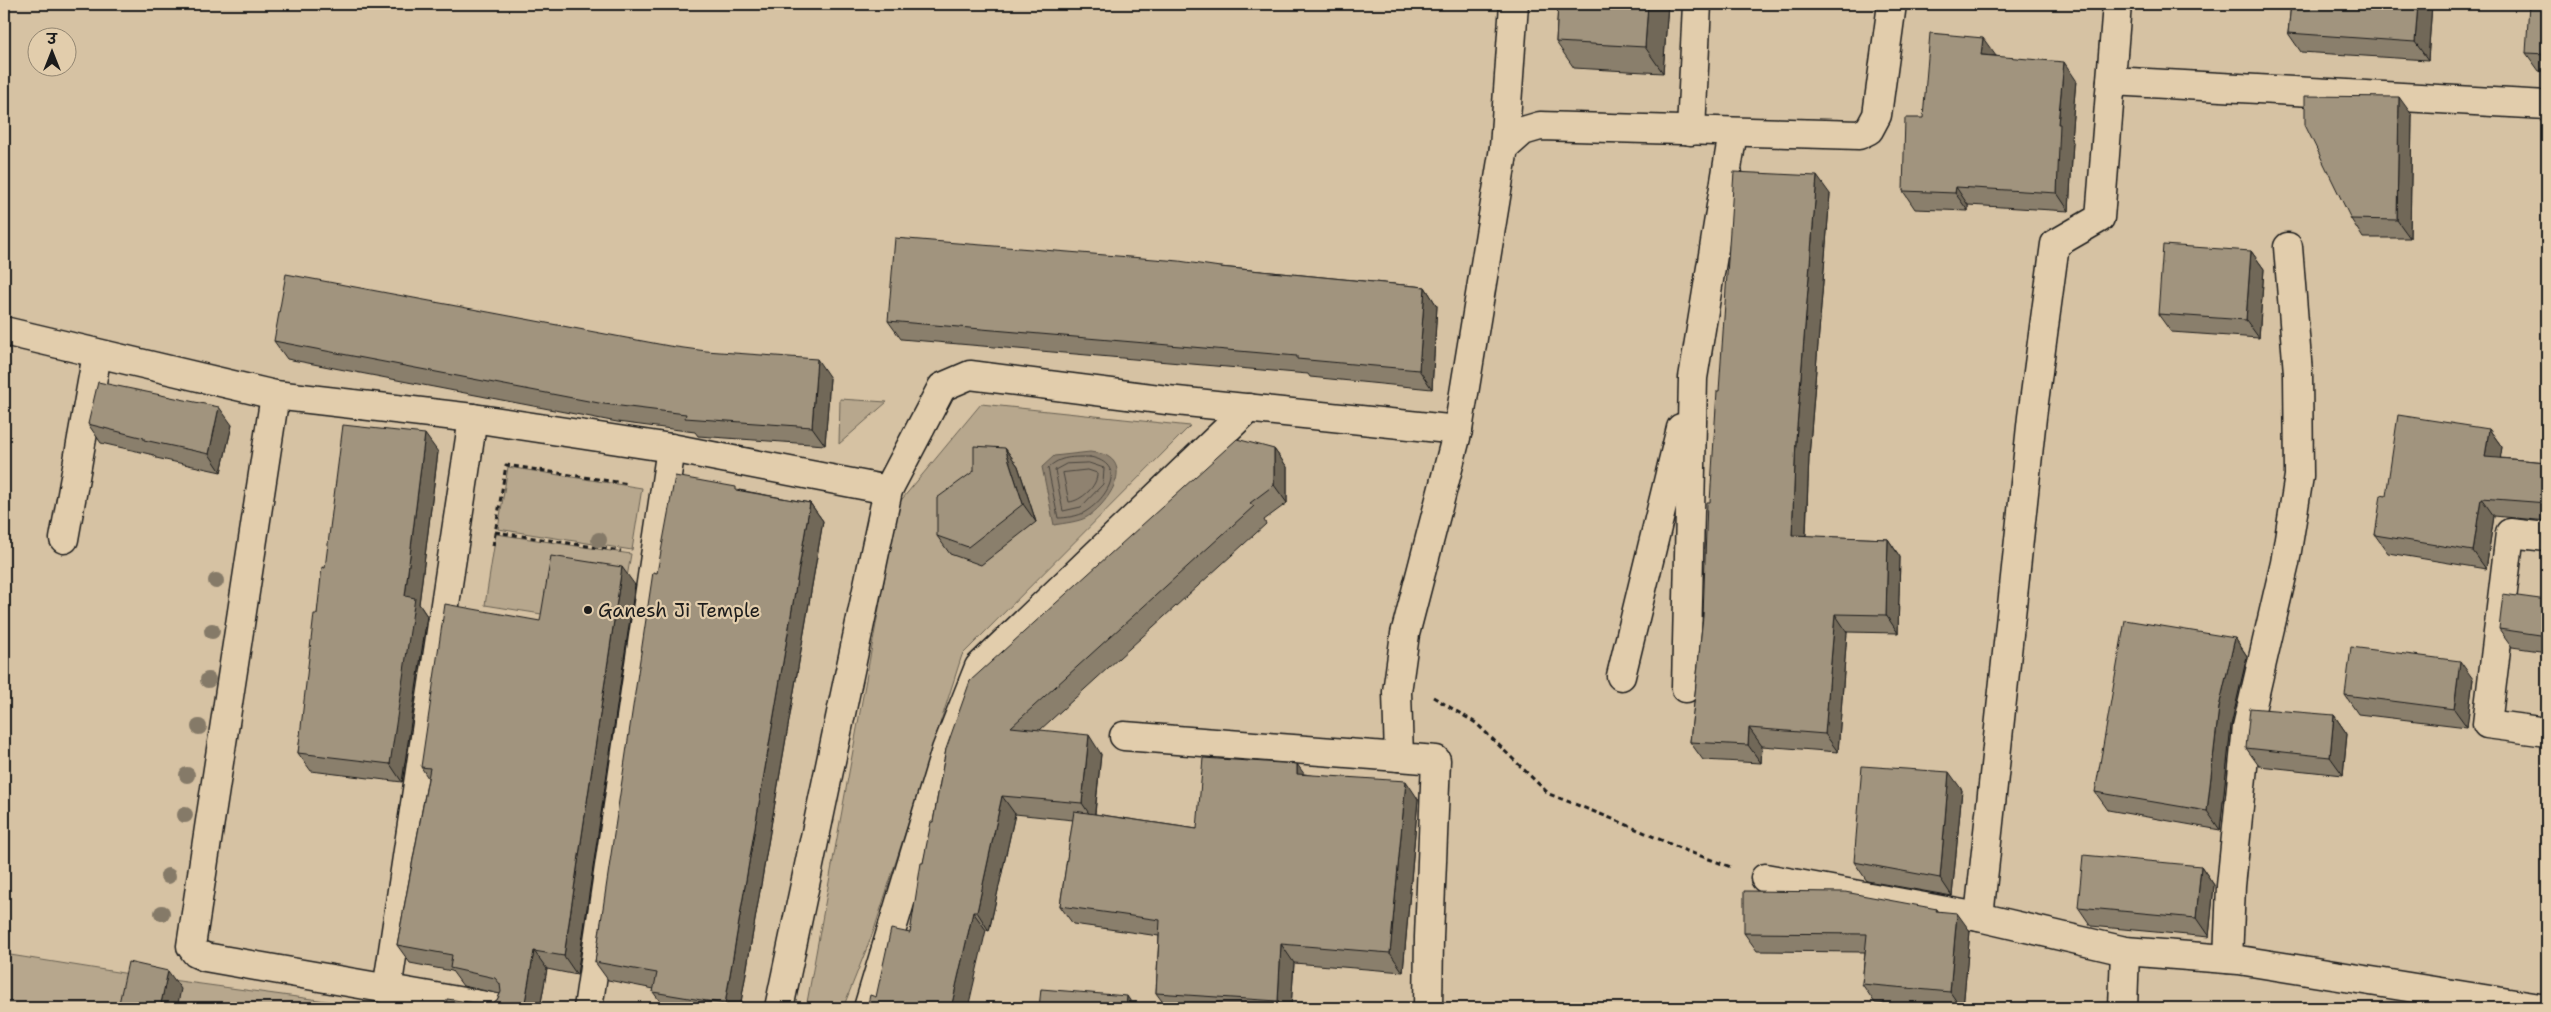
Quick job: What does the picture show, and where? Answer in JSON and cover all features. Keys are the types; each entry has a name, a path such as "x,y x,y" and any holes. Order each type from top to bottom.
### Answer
{"street":[{"path":"1399,757 1397,692 1405,634 1458,430 1504,148 1514,4"},
{"path":"1691,130 1697,4"},
{"path":"1504,148 1523,130 1540,126 1859,135 1869,130 1877,116 1892,4"},
{"path":"1979,917 2032,417 2055,244 2100,218 2117,4"},
{"path":"2111,81 2547,105"},
{"path":"1621,676 1693,378 1733,132"},
{"path":"2228,959 2231,886 2247,727 2285,564 2298,476 2298,373 2288,247"},
{"path":"4,331 275,395 473,418 671,448 888,490"},
{"path":"64,539 97,354"},
{"path":"779,1008 888,490 942,387 970,376 1157,399 1458,430"},
{"path":"1686,688 1693,378"},
{"path":"275,395 192,946 196,953 206,957 498,1008"},
{"path":"868,1008 946,750 979,667 1249,408"},
{"path":"387,990 473,418"},
{"path":"588,1008 671,448"},
{"path":"2547,537 2510,533 2487,724 2547,732"},
{"path":"1124,736 1436,760 1428,1008"},
{"path":"1765,878 1979,917 2125,951 2228,959 2540,1008"},
{"path":"2123,1008 2125,951"}],"path":[{"path":"492,552 506,465 635,485"},
{"path":"495,532 624,551"},
{"path":"1397,692 1436,698 1476,723 1549,794 1684,850 1765,878"}],"shaded area":[{"path":"840,399 887,402 839,444"},
{"path":"981,404 1190,426 962,655 874,930 843,1008 806,1008 898,504"},
{"path":"508,467 642,488 632,550 498,529"},
{"path":"496,534 631,554 626,583 554,616 485,605"},
{"path":"4,954 142,976 378,1008 4,1008"}],"water":[{"path":"1090,452 1103,454 1113,461 1117,469 1117,478 1113,487 1101,505 1084,519 1054,525 1042,467 1054,456"}],"building":[{"path":"1558,4 1648,4 1645,47 1556,42"},
{"path":"2291,4 2418,4 2415,42 2288,33"},
{"path":"2529,4 2547,4 2547,54 2526,53"},
{"path":"1930,33 1983,38 1981,55 2064,62 2058,124 2060,124 2057,193 1956,187 1955,193 1903,191 1905,118 1923,118"},
{"path":"2305,96 2399,97 2397,220 2351,219 2305,125"},
{"path":"1734,172 1817,176 1796,439 1792,535 1888,539 1886,615 1835,614 1825,734 1749,728 1748,745 1690,742 1703,616 1707,502 1710,502"},
{"path":"895,238 1179,261 1220,267 1425,287 1419,370 1297,359 1297,356 888,321"},
{"path":"2163,245 2251,251 2246,320 2158,314"},
{"path":"286,274 669,346 706,351 817,359 812,427 685,418 686,414 604,404 274,341"},
{"path":"98,382 219,407 209,454 144,440 144,438 88,424"},
{"path":"2398,415 2489,429 2485,457 2547,462 2547,503 2481,498 2473,551 2375,535 2381,495 2386,496"},
{"path":"343,425 425,434 405,596 415,598 390,764 298,753 314,614 317,614 322,567 325,568"},
{"path":"1237,439 1274,449 1274,485 1250,503 1254,506 1011,727 1089,735 1082,803 1002,796 977,912 973,912 951,1008 867,1008 870,995 876,997 891,929 910,933 921,863 923,863 931,822 933,822 946,749 970,681"},
{"path":"974,446 1005,448 1023,504 968,547 937,536 937,498 974,471"},
{"path":"675,476 736,487 736,490 810,503 725,1004 653,992 657,973 595,962 653,572 657,573"},
{"path":"551,556 622,567 564,956 534,951 524,1008 446,1008 447,999 490,1005 497,1000 501,992 500,984 495,978 450,968 452,955 397,945 430,768 421,767 445,604 540,621"},
{"path":"2503,594 2547,600 2547,636 2499,629"},
{"path":"2125,620 2235,638 2219,707 2207,811 2095,792"},
{"path":"2351,647 2460,661 2454,709 2345,695"},
{"path":"2250,708 2334,715 2330,757 2246,748"},
{"path":"1203,758 1297,764 1297,774 1406,781 1390,953 1281,944 1278,1001 1156,993 1160,920 1060,906 1074,811 1197,829"},
{"path":"1862,766 1949,772 1940,878 1854,862"},
{"path":"2083,855 2201,866 2196,918 2078,907"},
{"path":"1744,891 1845,892 1937,909 1936,911 1957,913 1950,992 1862,984 1867,934 1744,933"},
{"path":"128,962 168,971 160,1008 118,1008"},
{"path":"1041,989 1127,996 1126,1008 1039,1008"}],"place":[{"name":"Ganesh Ji Temple","path":"588,610"}]}
